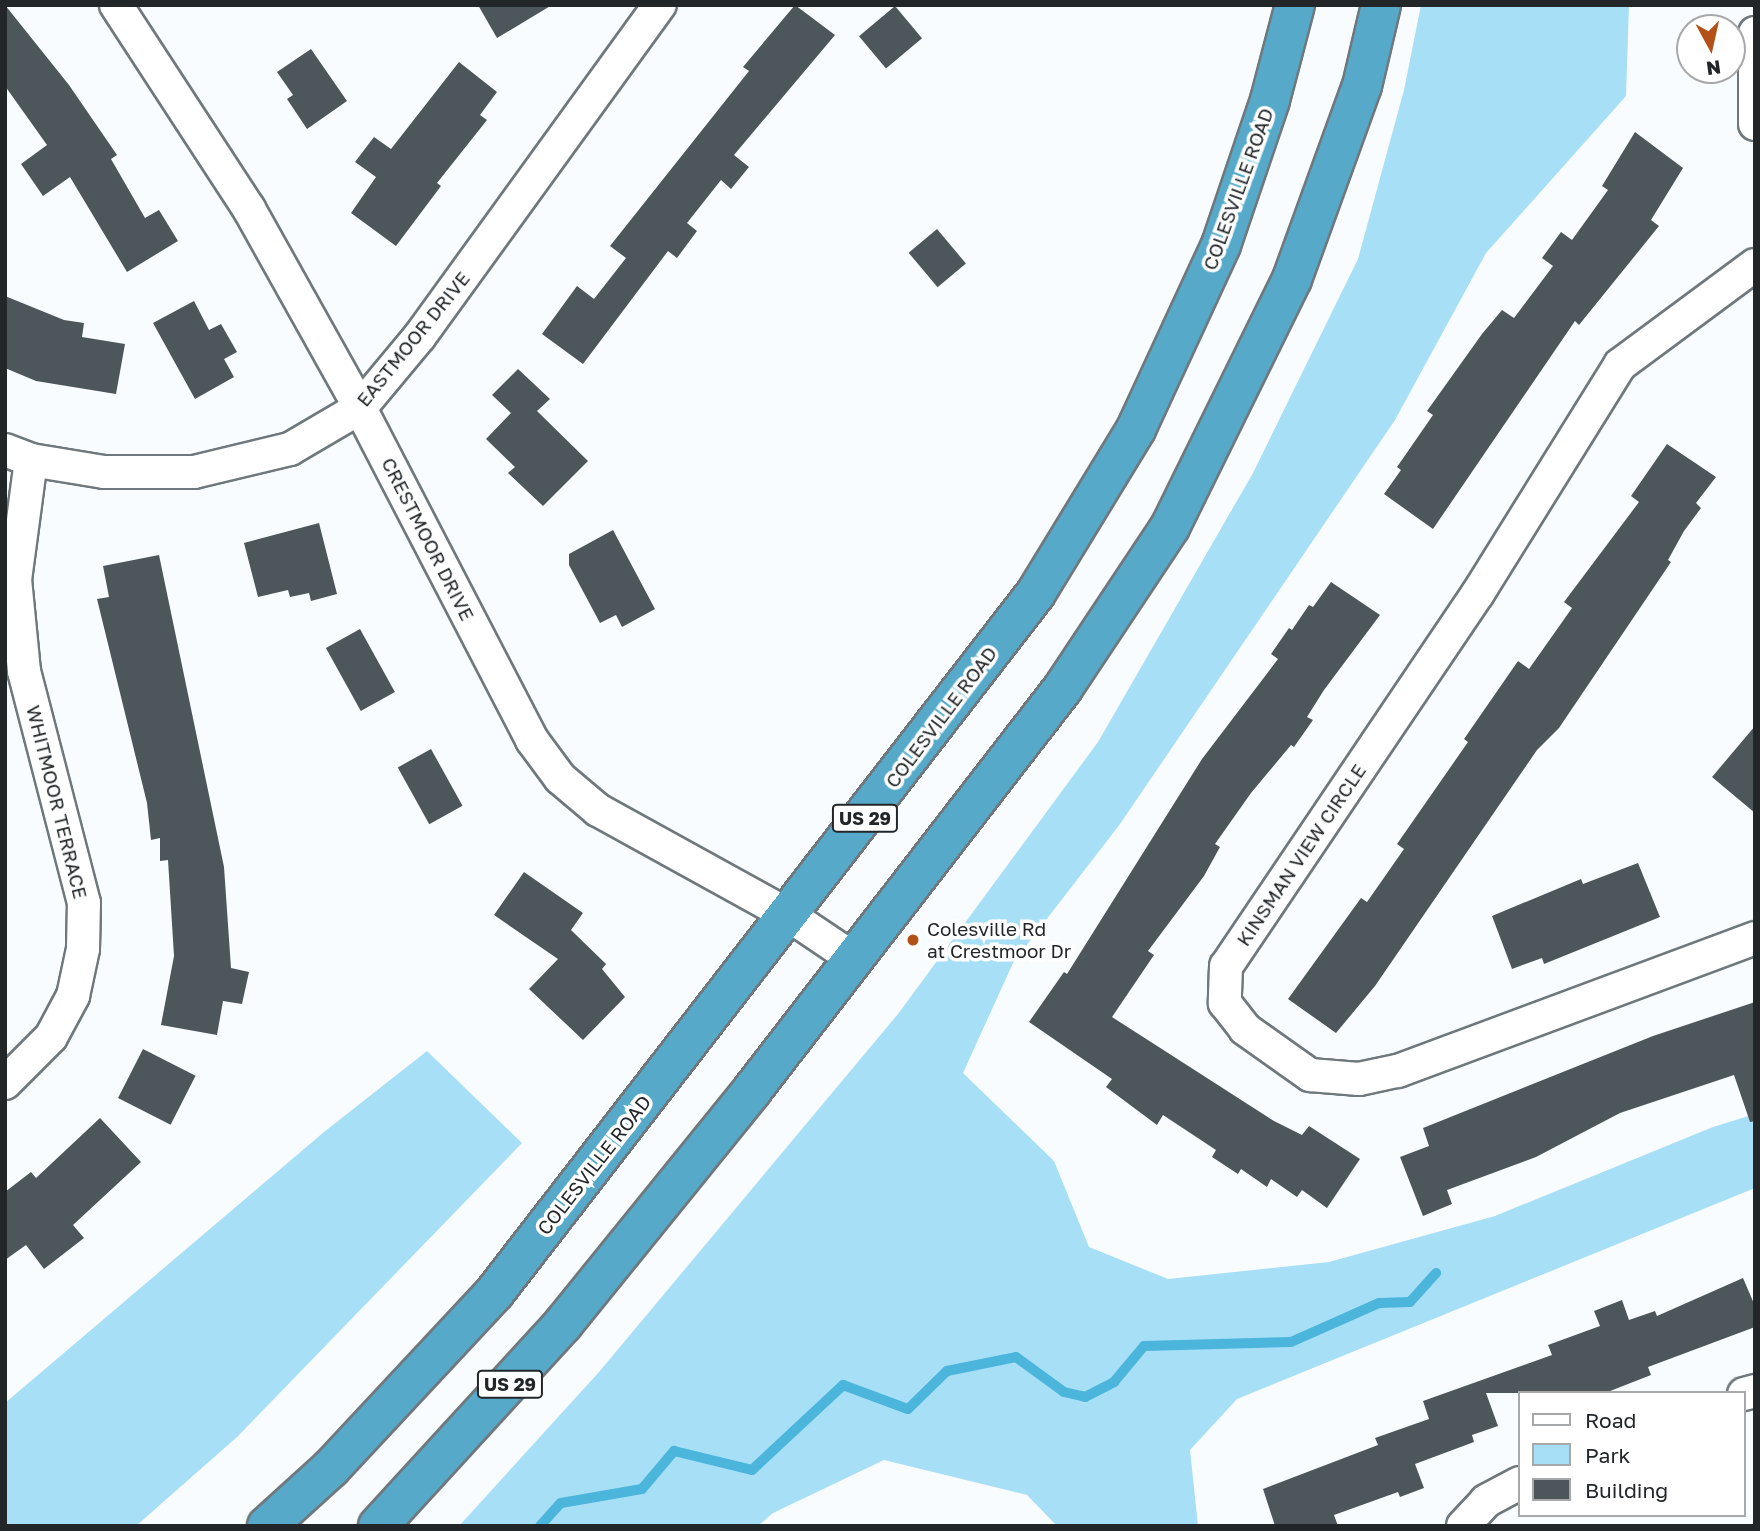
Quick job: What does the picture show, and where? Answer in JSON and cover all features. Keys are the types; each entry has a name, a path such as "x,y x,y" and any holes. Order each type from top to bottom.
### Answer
{"highway":[{"name":"COLESVILLE ROAD","path":"267,1526 331,1468 495,1292 790,916 1036,593 1136,429 1221,245 1270,100 1295,5"},
{"name":"US 29","path":"378,1526 563,1324 854,959 1063,688 1170,527 1292,279 1362,86 1381,5"}],"street":[{"name":"CRESTMOOR DRIVE","path":"116,5 249,209 360,408 533,740 560,778 598,810 790,916 854,959"},
{"name":"EASTMOOR DRIVE","path":"18,455 104,472 194,472 290,449 360,408 420,337 518,206 632,19 660,5"},
{"path":"1755,33 1755,124"},
{"name":"KINSMAN VIEW CIRCLE","path":"1755,265 1620,365 1478,593 1226,966 1225,1003 1245,1028 1310,1074 1359,1079 1398,1071 1755,938"},
{"name":"WHITMOOR TERRACE","path":"5,1083 51,1037 73,996 83,949 84,903 24,671 10,585 18,455"},
{"path":"1463,1526 1486,1501 1518,1484"}],"green space":[{"path":"1421,5 1629,5 1626,96 1486,253 1395,420 1120,824 1013,963 963,1073 1054,1161 1089,1247 1168,1279 1329,1262 1495,1216 1713,1127 1755,1114 1755,1188 1237,1399 1190,1450 1198,1526 1057,1526 1027,1495 884,1460 773,1513 758,1526 459,1526 599,1372 898,1014 1098,742 1253,473 1358,259 1404,90"},
{"path":"427,1051 522,1143 237,1437 136,1526 5,1526 5,1403 324,1132"}],"building":[{"path":"5,5 69,85 117,155 111,159 145,218 159,210 178,241 127,272 70,177 43,196 21,164 47,145 5,86"},
{"path":"478,5 552,5 497,38"},
{"path":"795,5 835,35 734,155 749,167 731,189 721,180 687,223 697,231 677,258 668,251 583,364 542,334 577,286 594,299 626,258 610,246 749,71 743,67"},
{"path":"895,6 922,38 886,68 859,36"},
{"path":"311,49 347,101 307,129 287,99 293,95 277,72"},
{"path":"459,62 497,92 480,115 487,120 437,183 441,186 396,246 351,213 376,177 355,162 374,137 391,149"},
{"path":"1635,132 1683,168 1651,220 1659,226 1579,325 1575,321 1433,529 1384,494 1401,470 1397,467 1433,415 1427,411 1482,334 1502,310 1514,318 1553,266 1542,258 1561,232 1572,240 1608,190 1602,186"},
{"path":"937,229 966,263 938,287 909,253"},
{"path":"5,296 64,320 84,323 82,337 125,344 116,394 36,381 5,368"},
{"path":"194,301 209,330 221,324 237,352 224,359 234,377 195,399 153,323"},
{"path":"518,369 550,399 537,411 588,461 543,506 508,473 515,467 486,439 511,413 492,395"},
{"path":"1667,444 1716,477 1696,503 1701,508 1684,531 1668,560 1671,562 1559,728 1537,750 1375,986 1336,1033 1288,999 1361,898 1367,902 1404,849 1397,844 1468,742 1464,739 1518,661 1529,669 1572,608 1564,602 1639,502 1631,496"},
{"path":"319,523 337,594 311,601 309,593 290,597 288,590 258,597 244,543"},
{"path":"613,530 655,609 622,627 616,615 600,623 569,565 569,554"},
{"path":"159,555 224,867 231,968 249,972 242,1004 223,1001 217,1035 161,1025 174,956 168,860 160,861 160,838 151,840 147,803 97,599 109,597 103,566"},
{"path":"1331,582 1380,615 1324,690 1307,717 1313,720 1294,747 1291,745 1251,793 1215,844 1220,847 1204,876 1148,951 1154,955 1112,1017 1274,1121 1302,1135 1309,1126 1360,1159 1327,1208 1302,1190 1297,1197 1271,1179 1267,1187 1241,1169 1238,1174 1212,1157 1216,1150 1163,1115 1157,1125 1106,1087 1112,1079 1029,1022 1064,972 1067,974 1202,759 1278,659 1271,654 1289,628 1292,630 1309,605 1313,607"},
{"path":"360,629 395,692 361,711 326,648"},
{"path":"1755,726 1755,813 1712,777"},
{"path":"431,749 463,806 429,824 398,767"},
{"path":"1638,863 1660,917 1544,964 1542,958 1512,969 1492,916 1581,879 1583,884"},
{"path":"524,872 583,913 571,930 606,964 602,969 625,997 583,1040 529,989 558,959 494,915"},
{"path":"1755,1002 1755,1121 1750,1122 1734,1075 1620,1113 1536,1157 1447,1190 1452,1204 1423,1216 1400,1157 1429,1146 1423,1128 1653,1036"},
{"path":"143,1049 196,1076 171,1125 118,1098"},
{"path":"100,1118 141,1162 73,1225 84,1238 44,1269 26,1245 5,1260 5,1192 31,1172 36,1178"},
{"path":"1743,1278 1755,1306 1755,1327 1648,1367 1651,1375 1610,1391 1486,1393 1498,1426 1472,1435 1474,1442 1415,1464 1424,1488 1400,1497 1398,1492 1334,1515 1338,1526 1275,1526 1263,1489 1378,1445 1375,1438 1429,1419 1423,1401 1552,1355 1548,1345 1600,1326 1594,1311 1622,1300 1629,1320 1655,1311 1657,1316"}],"waterway":[{"path":"540,1526 561,1503 642,1489 674,1451 752,1470 843,1385 908,1409 947,1371 1016,1357 1064,1392 1085,1397 1114,1382 1144,1346 1291,1342 1379,1303 1410,1302 1436,1273"}],"place":[{"name":"Colesville Rd at Crestmoor Dr","path":"913,940"}]}
